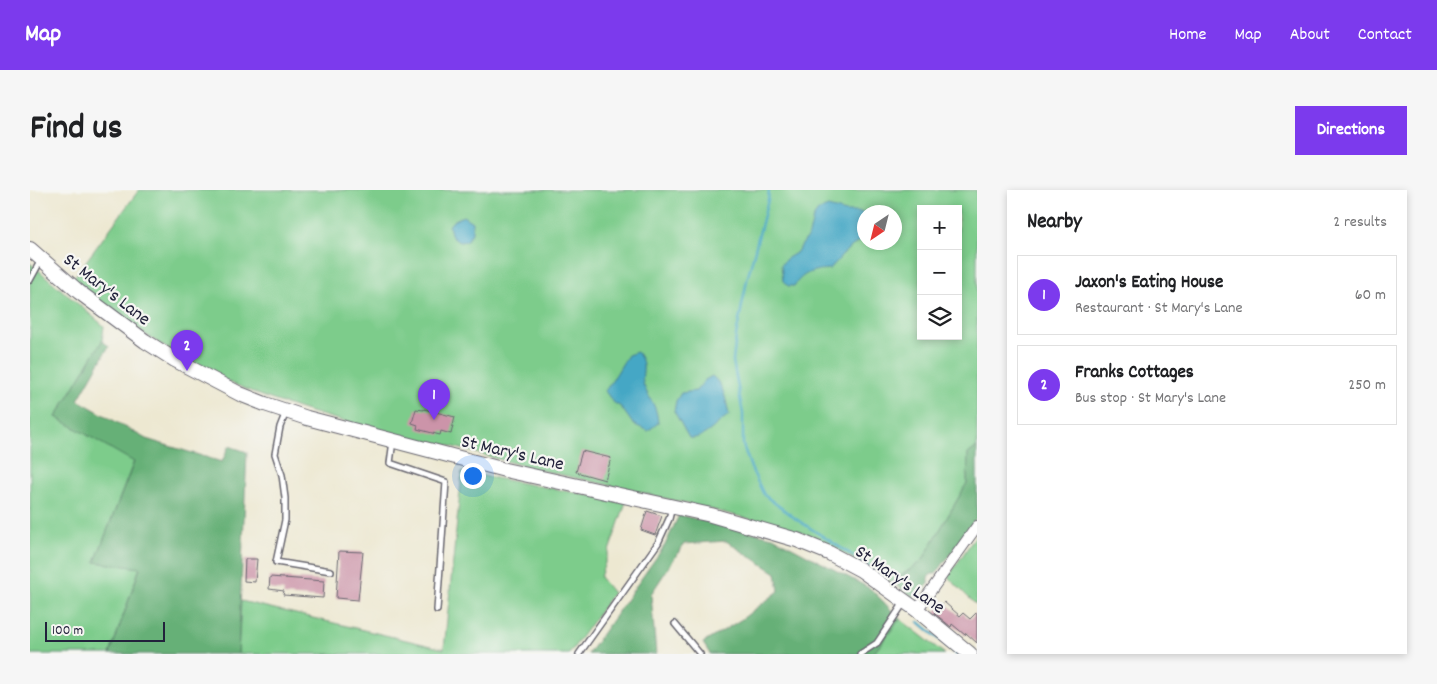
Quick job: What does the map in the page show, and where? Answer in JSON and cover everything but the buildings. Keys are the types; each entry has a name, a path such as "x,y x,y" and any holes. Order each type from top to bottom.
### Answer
{"main road":[{"name":"St Mary's Lane","path":"30,249 72,287 110,316 175,360 240,394 286,412 504,470 672,506 752,526 797,540 860,570 917,610 970,654"}],"street":[{"path":"917,610 977,526"}],"lane":[{"path":"30,280 41,260"},
{"path":"286,412 280,428 275,454 282,475 285,498 285,520 276,562 331,571"},
{"path":"393,440 390,463 446,482 437,610"},
{"path":"579,654 658,544 672,506"},
{"path":"860,654 877,643 905,601"},
{"path":"675,624 700,654"}],"green space":[{"path":"139,190 977,190 977,447 968,454 967,483 922,561 892,582 832,547 799,531 627,489 535,469 447,445 385,433 267,398 217,377 143,333 72,280"},
{"path":"30,263 104,326 102,341 56,417 134,461 95,562 140,567 110,654 30,654"},
{"path":"102,341 109,346 78,400 146,439 222,462 229,446 247,452 238,654 110,654 140,568 95,562 134,462 56,417"},
{"path":"977,447 977,517 936,574 928,577 929,584 913,597 892,582 922,561 967,483 968,454"},
{"path":"462,472 626,502 600,577 613,593 569,654 238,654 241,601 444,649"},
{"path":"679,515 773,537 871,589 900,619 873,654 710,654 703,643 742,619 779,591 776,573 726,541 684,544 651,594 656,654 588,654 665,545"},
{"path":"977,534 977,606 948,577"},
{"path":"900,619 945,654 873,654"}],"water":[{"path":"828,207 846,212 857,212 857,243 848,249 830,269 809,273 794,286 788,286 783,281 781,265 786,259 796,253 809,235 813,218 818,211"},
{"path":"463,216 472,222 472,233 467,241 459,242 452,237 449,226 453,221"},
{"path":"637,352 641,357 643,366 642,378 644,386 655,407 658,423 648,431 633,424 621,407 613,402 605,391 628,355"},
{"path":"712,376 722,388 729,415 705,434 689,438 674,411 676,401 681,393 696,391 705,380"}],"waterway":[{"path":"769,190 747,280 733,361 743,414 743,445 751,468 764,495 796,519 886,577"},
{"path":"919,622 957,654"}],"place":[{"name":"Franks Cottages","path":"187,371"},
{"name":"Jaxon's Eating House","path":"434,420"}]}
